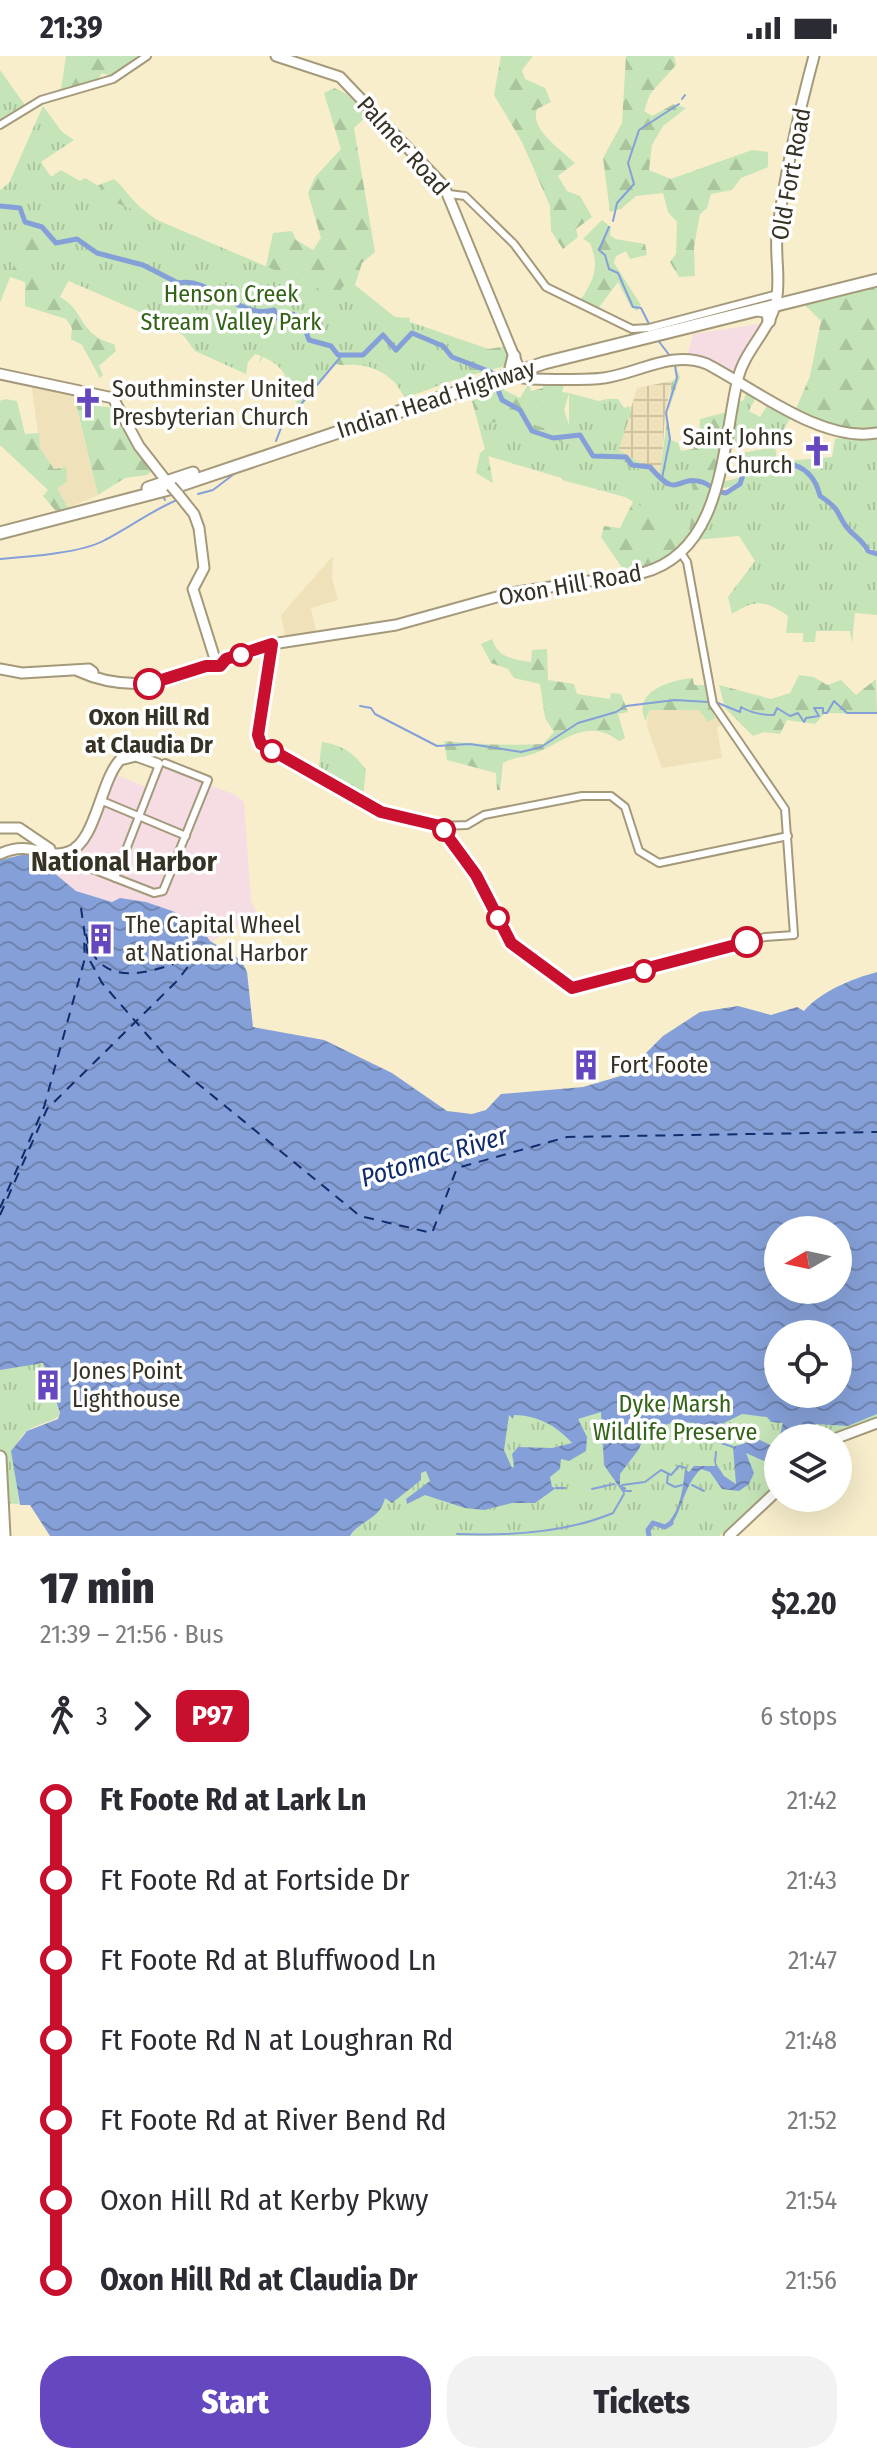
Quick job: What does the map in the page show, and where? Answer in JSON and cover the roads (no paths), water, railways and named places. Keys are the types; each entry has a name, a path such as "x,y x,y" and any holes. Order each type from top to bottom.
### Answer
{"highway":[{"name":"Indian Head Highway","path":"0,531 506,372 776,300 877,278"},
{"name":"Indian Head Highway","path":"0,531 89,511 247,463 506,372 753,311 776,300"},
{"path":"753,311 766,311 769,321"},
{"path":"73,510 172,487 262,451"},
{"path":"89,511 247,463"},
{"path":"0,1457 1,1535"}],"main road":[{"name":"Palmer Road","path":"276,56 340,77 449,194 506,372"},
{"name":"Old Fort Road","path":"738,380 769,321 776,300 777,237 814,56"},
{"path":"506,372 602,378 673,360 700,361 831,430 853,435 877,433"},
{"path":"0,374 102,393 121,402 136,442 198,523 204,569 193,589 219,660 163,680 141,684 88,674 5,670"},
{"name":"Oxon Hill Road","path":"219,660 272,644 427,618 511,593 642,573 661,567 681,553 700,528 731,427 738,380"},
{"path":"11,849 31,847 54,854 70,850 80,843 100,800 110,767 122,755 137,753 161,764"},
{"path":"47,847 64,848 77,841 114,767 131,756 161,764"},
{"path":"4,828 22,830 47,847 70,850"},
{"path":"0,854 19,843 20,836 4,828"},
{"path":"852,1432 877,1423"},
{"path":"729,1536 764,1504"},
{"path":"721,1536 747,1520"}],"street":[{"path":"0,125 41,100 113,79 147,56"},
{"path":"449,194 460,193 474,205 514,244 542,284 632,329 776,300"},
{"path":"440,826 476,875 511,943 576,989 765,937 793,937 788,836 780,799 713,704 687,562 681,553"},
{"path":"272,644 258,735 261,744 381,812 440,826 467,825 484,815 563,799 607,796 625,807 638,849 659,863 788,836"},
{"path":"70,850 77,863 154,893 163,891 208,781 161,764 117,878"},
{"path":"100,800 186,834"}],"water":[{"name":"Potomac River","path":"30,853 76,891 112,902 120,898 146,902 175,912 202,929 210,941 241,960 247,972 253,1027 324,1040 392,1073 447,1111 472,1114 486,1110 501,1094 583,1087 624,1075 663,1036 700,1012 738,1006 771,1015 797,1007 804,1011 837,987 877,972 877,1414 852,1424 783,1424 771,1422 767,1417 742,1414 718,1426 676,1421 645,1433 639,1449 620,1474 620,1485 626,1488 624,1494 604,1465 601,1412 578,1419 587,1437 586,1451 569,1461 561,1459 560,1469 550,1477 552,1487 556,1488 535,1503 512,1503 484,1510 465,1508 425,1495 407,1504 406,1499 430,1481 426,1471 421,1473 421,1480 392,1503 385,1498 379,1511 350,1536 50,1536 30,1505 20,1505 11,1451 27,1431 58,1419 60,1413 43,1363 0,1370 0,860","holes":["509,1415 513,1419 514,1415 539,1420 554,1427 572,1443 552,1448 518,1447 512,1454 512,1468 504,1450"]},
{"path":"758,1439 764,1442 764,1461 746,1453 754,1473 749,1484 739,1491 722,1489 710,1472 701,1469 691,1482 670,1527 667,1524 679,1504 685,1469 689,1472 694,1466 715,1466 715,1462 724,1476 736,1484 733,1447"}],"waterway":[{"path":"682,99 685,95"},
{"path":"613,221 617,203 634,184 628,163 639,130 679,104"},
{"path":"0,206 20,208 25,222 42,227 56,243 77,239 97,253 143,265 178,283 202,286 248,309 274,310 280,322 293,314 302,321 309,340 331,346 338,355 363,355 383,335 396,350 412,333 443,346 452,357 491,372 502,400 520,410 532,431 553,438 580,435 593,456 626,457 632,465 650,467 673,485 693,480 726,493 740,484 747,462 791,464 809,474 820,496 833,506 868,551 877,554"},
{"path":"609,227 599,250 605,255 609,269 618,273 633,307 641,308 649,324"},
{"path":"657,339 670,356"},
{"path":"276,441 281,428 343,354"},
{"path":"666,485 662,478 670,439 666,413 677,378 675,365"},
{"path":"198,494 213,490 238,471"},
{"path":"0,559 83,548 114,535 177,500"},
{"path":"360,706 371,708 375,714 437,746 470,744 521,752 541,747 578,723 626,706 675,700 708,702"},
{"path":"718,703 740,712 741,707 765,715 774,715 777,708 790,716 798,713 804,722 806,718 819,716 814,708 823,708 823,713 827,713 834,701 847,713 877,713"},
{"path":"698,1428 704,1436"},
{"path":"695,1439 699,1442 707,1435 714,1435 718,1442 733,1447"},
{"path":"715,1462 716,1452"},
{"path":"622,1485 645,1482 661,1470 671,1475 679,1466 686,1468"},
{"path":"668,1474 667,1483 675,1487 682,1485"},
{"path":"592,1489 614,1484"},
{"path":"692,1485 704,1491"},
{"path":"556,1488 565,1488"},
{"path":"626,1491 631,1491"},
{"path":"457,1534 517,1534 576,1525 613,1513 624,1494"},
{"path":"649,1536 648,1530 653,1523 665,1527 671,1523"}],"place":[{"name":"Southminster United Presbyterian Church","path":"88,403"},
{"name":"Saint Johns Church","path":"817,451"},
{"name":"Oxon Hill Rd at Claudia Dr","path":"149,684"},
{"name":"The Capital Wheel at National Harbor","path":"101,939"},
{"name":"Fort Foote","path":"586,1065"},
{"name":"Jones Point Lighthouse","path":"48,1385"}],"district":[{"name":"National Harbor","path":"124,861"}],"park label":[{"name":"Henson Creek Stream Valley Park","path":"231,308"},
{"name":"Dyke Marsh Wildlife Preserve","path":"675,1418"}]}
